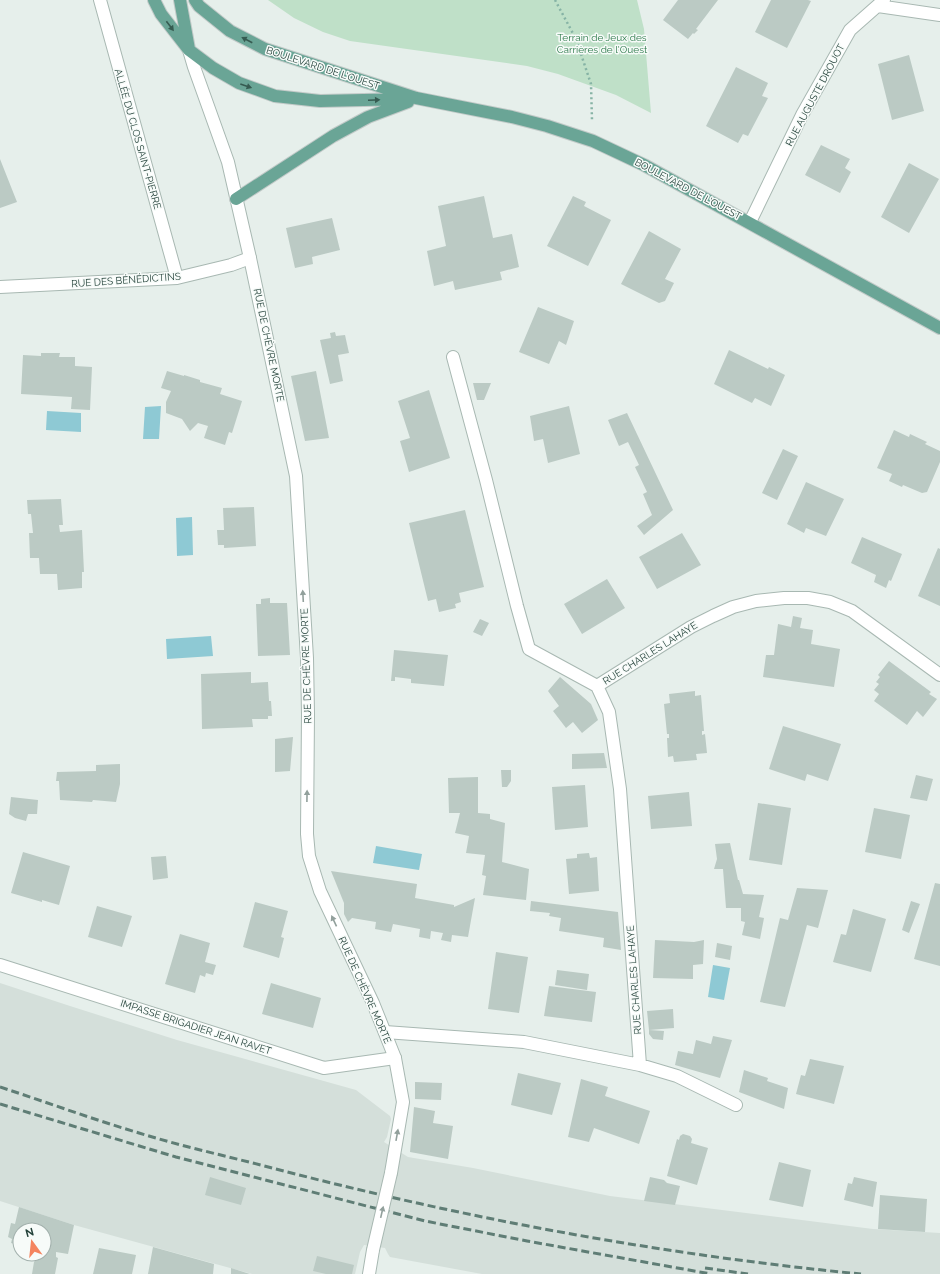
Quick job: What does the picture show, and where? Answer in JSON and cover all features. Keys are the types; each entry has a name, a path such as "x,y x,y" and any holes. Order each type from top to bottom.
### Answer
{"main road":[{"name":"BOULEVARD DE L'OUEST","path":"154,0 161,14 189,50 213,68 239,83 275,96 320,101 416,98"},
{"path":"180,0 189,50"},
{"name":"BOULEVARD DE L'OUEST","path":"195,0 199,6 230,31 264,49 416,98 512,117 547,126 593,141 644,165 750,222 940,328"},
{"path":"236,199 333,136 368,117 416,98"}],"street":[{"name":"ALLÉE DU CLOS SAINT-PIERRE","path":"100,0 177,278"},
{"path":"881,3 940,15"},
{"name":"RUE AUGUSTE DROUOT","path":"750,222 802,115 850,30 881,3"},
{"name":"RUE DE CHÈVRE MORTE","path":"189,50 228,162 296,476 307,658 307,820 309,856 320,891 385,1032 395,1058 403,1102 391,1174 372,1250 369,1274"},
{"name":"RUE DES BÉNÉDICTINS","path":"0,287 177,278 231,265 250,258"},
{"path":"453,357 529,649 597,686"},
{"name":"RUE CHARLES LAHAYE","path":"640,1065 620,788 609,712 597,686 691,627 713,616 733,607 756,601 784,598 808,598 830,602 852,611 940,675"},
{"name":"IMPASSE BRIGADIER JEAN RAVET","path":"0,965 324,1068 395,1058"},
{"path":"385,1032 524,1042 640,1065 677,1076 736,1105"}],"path":[{"path":"555,0 576,39 591,84 593,141"}],"shaded area":[{"path":"0,983 177,1040 356,1090 390,1116 391,1119 387,1137 384,1142 408,1157 473,1168 610,1196 873,1229 940,1233 940,1274 482,1274 390,1257 385,1248 364,1245 360,1252 355,1274 252,1274 74,1225 0,1201"}],"green space":[{"name":"Terrain de Jeux des Carrières de l'Ouest","path":"268,0 637,0 644,29 651,113 616,95 558,74 527,66 350,41 323,32 294,18"}],"water":[{"path":"161,406 159,439 143,439 145,407"},
{"path":"47,411 81,413 81,432 46,430"},
{"path":"192,517 193,555 177,556 176,518"},
{"path":"211,636 213,656 167,659 166,639"},
{"path":"376,846 422,854 419,870 373,863"},
{"path":"713,965 730,968 724,1000 708,997"}],"building":[{"path":"678,0 718,0 696,29 698,30 688,39 663,20"},
{"path":"771,0 811,1 787,48 755,32"},
{"path":"909,55 924,111 892,120 878,64"},
{"path":"736,67 768,83 762,96 768,98 748,136 743,134 738,143 706,126"},
{"path":"821,145 850,159 845,168 851,172 840,193 805,175"},
{"path":"0,159 17,202 0,208"},
{"path":"909,163 939,179 909,233 881,217"},
{"path":"484,196 493,238 512,234 519,267 500,272 502,280 455,290 453,281 434,286 427,251 446,246 438,206"},
{"path":"573,196 586,202 584,206 611,220 588,266 547,246"},
{"path":"332,218 340,250 312,257 313,264 295,268 286,228"},
{"path":"649,231 681,249 665,279 674,283 665,301 659,303 621,284"},
{"path":"538,307 574,321 566,345 559,341 549,364 519,352"},
{"path":"335,332 336,336 345,335 349,353 338,355 343,381 330,384 320,340 331,338 330,333"},
{"path":"729,350 768,369 769,367 785,375 771,406 755,398 752,403 714,384"},
{"path":"41,353 60,353 59,357 75,357 75,366 92,367 90,410 71,409 72,397 21,394 23,355 41,356"},
{"path":"167,371 222,388 220,394 242,401 232,433 229,432 225,445 204,438 208,426 198,423 190,431 182,419 166,413 166,402 171,391 161,388"},
{"path":"316,371 329,438 305,441 291,376"},
{"path":"473,383 491,383 484,400 477,400"},
{"path":"429,390 450,458 409,472 400,441 410,438 398,401"},
{"path":"569,406 580,454 548,463 543,439 534,441 530,416"},
{"path":"627,413 673,510 644,535 637,526 652,515 643,494 647,492 635,467 639,465 628,442 619,446 608,420"},
{"path":"894,430 909,437 910,434 927,442 925,444 940,451 940,462 927,492 922,493 889,481 892,474 877,468"},
{"path":"783,449 798,456 777,500 762,493"},
{"path":"806,482 844,499 826,536 806,528 804,533 787,524"},
{"path":"61,499 63,525 59,525 60,532 82,530 84,572 82,572 82,588 58,590 57,574 40,574 39,558 30,558 29,533 33,533 31,514 28,514 27,500"},
{"path":"254,507 256,546 224,548 224,545 218,545 217,530 224,530 223,508"},
{"path":"465,510 484,587 459,593 461,602 455,604 456,608 439,612 436,599 428,601 409,523"},
{"path":"682,533 701,565 657,589 639,557"},
{"path":"862,537 902,554 891,581 889,580 886,588 874,582 876,575 851,563"},
{"path":"938,548 940,549 940,606 918,596"},
{"path":"607,579 625,608 582,634 564,604"},
{"path":"270,598 270,603 287,603 290,655 258,656 256,604 261,604 261,599"},
{"path":"793,616 802,618 800,628 813,630 811,644 840,649 834,687 763,677 766,655 774,655 778,624 791,627"},
{"path":"480,619 489,623 482,636 473,632"},
{"path":"394,650 448,655 444,686 411,683 411,679 395,677 395,681 391,681"},
{"path":"889,661 931,692 929,694 937,699 923,717 917,711 907,725 874,701 879,694 874,690 879,684 876,682 880,677 878,675"},
{"path":"251,672 251,683 268,682 269,701 271,701 272,716 268,716 268,719 252,719 253,727 202,729 201,674"},
{"path":"560,677 591,704 598,720 582,733 573,722 566,728 553,711 559,706 548,691"},
{"path":"695,691 695,696 701,695 704,731 702,731 702,735 705,734 707,753 696,754 697,760 674,762 673,756 668,757 667,738 669,738 669,734 667,734 664,704 670,703 669,694"},
{"path":"783,726 841,744 828,781 807,774 805,781 769,769"},
{"path":"293,737 290,771 275,772 275,739"},
{"path":"604,753 607,768 572,769 572,754"},
{"path":"120,764 120,784 116,802 60,800 59,781 56,781 57,772 96,771 96,765"},
{"path":"501,770 511,770 511,781 507,787 502,787"},
{"path":"916,775 933,779 927,801 910,798"},
{"path":"478,777 478,813 490,814 490,819 505,823 502,862 529,869 526,900 483,895 486,876 482,875 485,855 466,853 469,836 455,833 460,813 449,813 448,778"},
{"path":"585,785 588,827 555,830 552,787"},
{"path":"689,792 692,826 651,829 648,796"},
{"path":"11,797 38,800 37,814 28,814 26,821 15,818 9,814"},
{"path":"758,803 791,808 782,865 749,860"},
{"path":"874,808 910,815 901,859 865,852"},
{"path":"730,843 738,880 743,894 764,895 759,917 764,918 760,939 742,935 745,922 741,921 741,908 726,908 723,869 714,869 717,859 715,844"},
{"path":"23,852 70,866 59,905 42,900 42,902 11,893"},
{"path":"589,853 590,858 597,857 599,891 569,894 566,859 577,858 577,854"},
{"path":"166,856 168,878 153,880 151,857"},
{"path":"331,871 417,884 415,898 454,905 454,907 475,898 468,937 452,935 451,942 441,940 443,933 431,931 430,939 419,937 420,929 393,924 391,932 375,929 376,922 352,918 348,922 344,914 344,903"},
{"path":"935,883 940,884 940,966 914,959"},
{"path":"797,888 828,890 818,928 807,925 785,1007 760,1002 780,918 788,920"},
{"path":"531,901 618,912 621,950 603,947 604,938 559,931 561,918 549,916 550,913 530,911"},
{"path":"911,901 920,904 909,933 902,930"},
{"path":"255,902 288,911 281,937 284,938 279,958 243,947"},
{"path":"97,906 132,916 122,947 88,937"},
{"path":"853,909 886,919 871,972 833,962 841,934 846,935"},
{"path":"180,934 210,943 205,962 216,965 213,975 206,973 205,977 200,975 195,993 165,984"},
{"path":"655,940 694,942 704,940 703,964 693,965 693,979 653,978"},
{"path":"717,943 732,946 730,960 715,957"},
{"path":"496,952 528,957 519,1013 488,1009"},
{"path":"557,970 589,974 587,990 555,985"},
{"path":"271,983 321,998 313,1028 262,1014"},
{"path":"549,986 596,992 592,1022 544,1016"},
{"path":"673,1009 674,1028 649,1030 647,1011"},
{"path":"649,1030 664,1031 663,1040 653,1039 649,1034"},
{"path":"713,1036 732,1040 720,1078 675,1065 678,1051 693,1054 696,1040 711,1044"},
{"path":"810,1059 844,1066 834,1104 796,1094 801,1075 805,1076"},
{"path":"744,1070 768,1078 767,1081 788,1088 784,1109 739,1092"},
{"path":"518,1073 561,1083 552,1115 511,1105"},
{"path":"581,1079 608,1087 605,1096 650,1111 639,1144 594,1128 589,1142 568,1137"},
{"path":"415,1082 442,1083 441,1100 415,1099"},
{"path":"414,1107 435,1111 433,1123 453,1126 448,1159 410,1152"},
{"path":"683,1134 690,1136 692,1139 691,1143 708,1148 697,1185 667,1176 677,1139 679,1140 680,1136"},
{"path":"779,1162 811,1170 803,1207 769,1200"},
{"path":"210,1177 246,1188 241,1205 205,1195"},
{"path":"650,1177 680,1186 675,1205 644,1201"},
{"path":"854,1177 877,1182 873,1207 844,1200 848,1183 852,1184"},
{"path":"880,1195 927,1199 925,1232 878,1229"},
{"path":"19,1207 74,1225 68,1254 56,1252 56,1257 58,1258 55,1274 32,1274 34,1262 52,1262 52,1222 15,1222"},
{"path":"12,1223 12,1239 8,1237"},
{"path":"153,1247 214,1264 213,1274 148,1274"},
{"path":"99,1248 136,1255 132,1274 93,1274"},
{"path":"317,1256 354,1265 352,1274 326,1274 313,1271"},
{"path":"231,1268 250,1274 231,1274"}],"railway":[{"path":"0,1087 104,1122 173,1143 421,1204 640,1246 713,1257 861,1274"},
{"path":"0,1104 176,1157 425,1221 711,1274"},
{"path":"705,1268 748,1274"}]}
